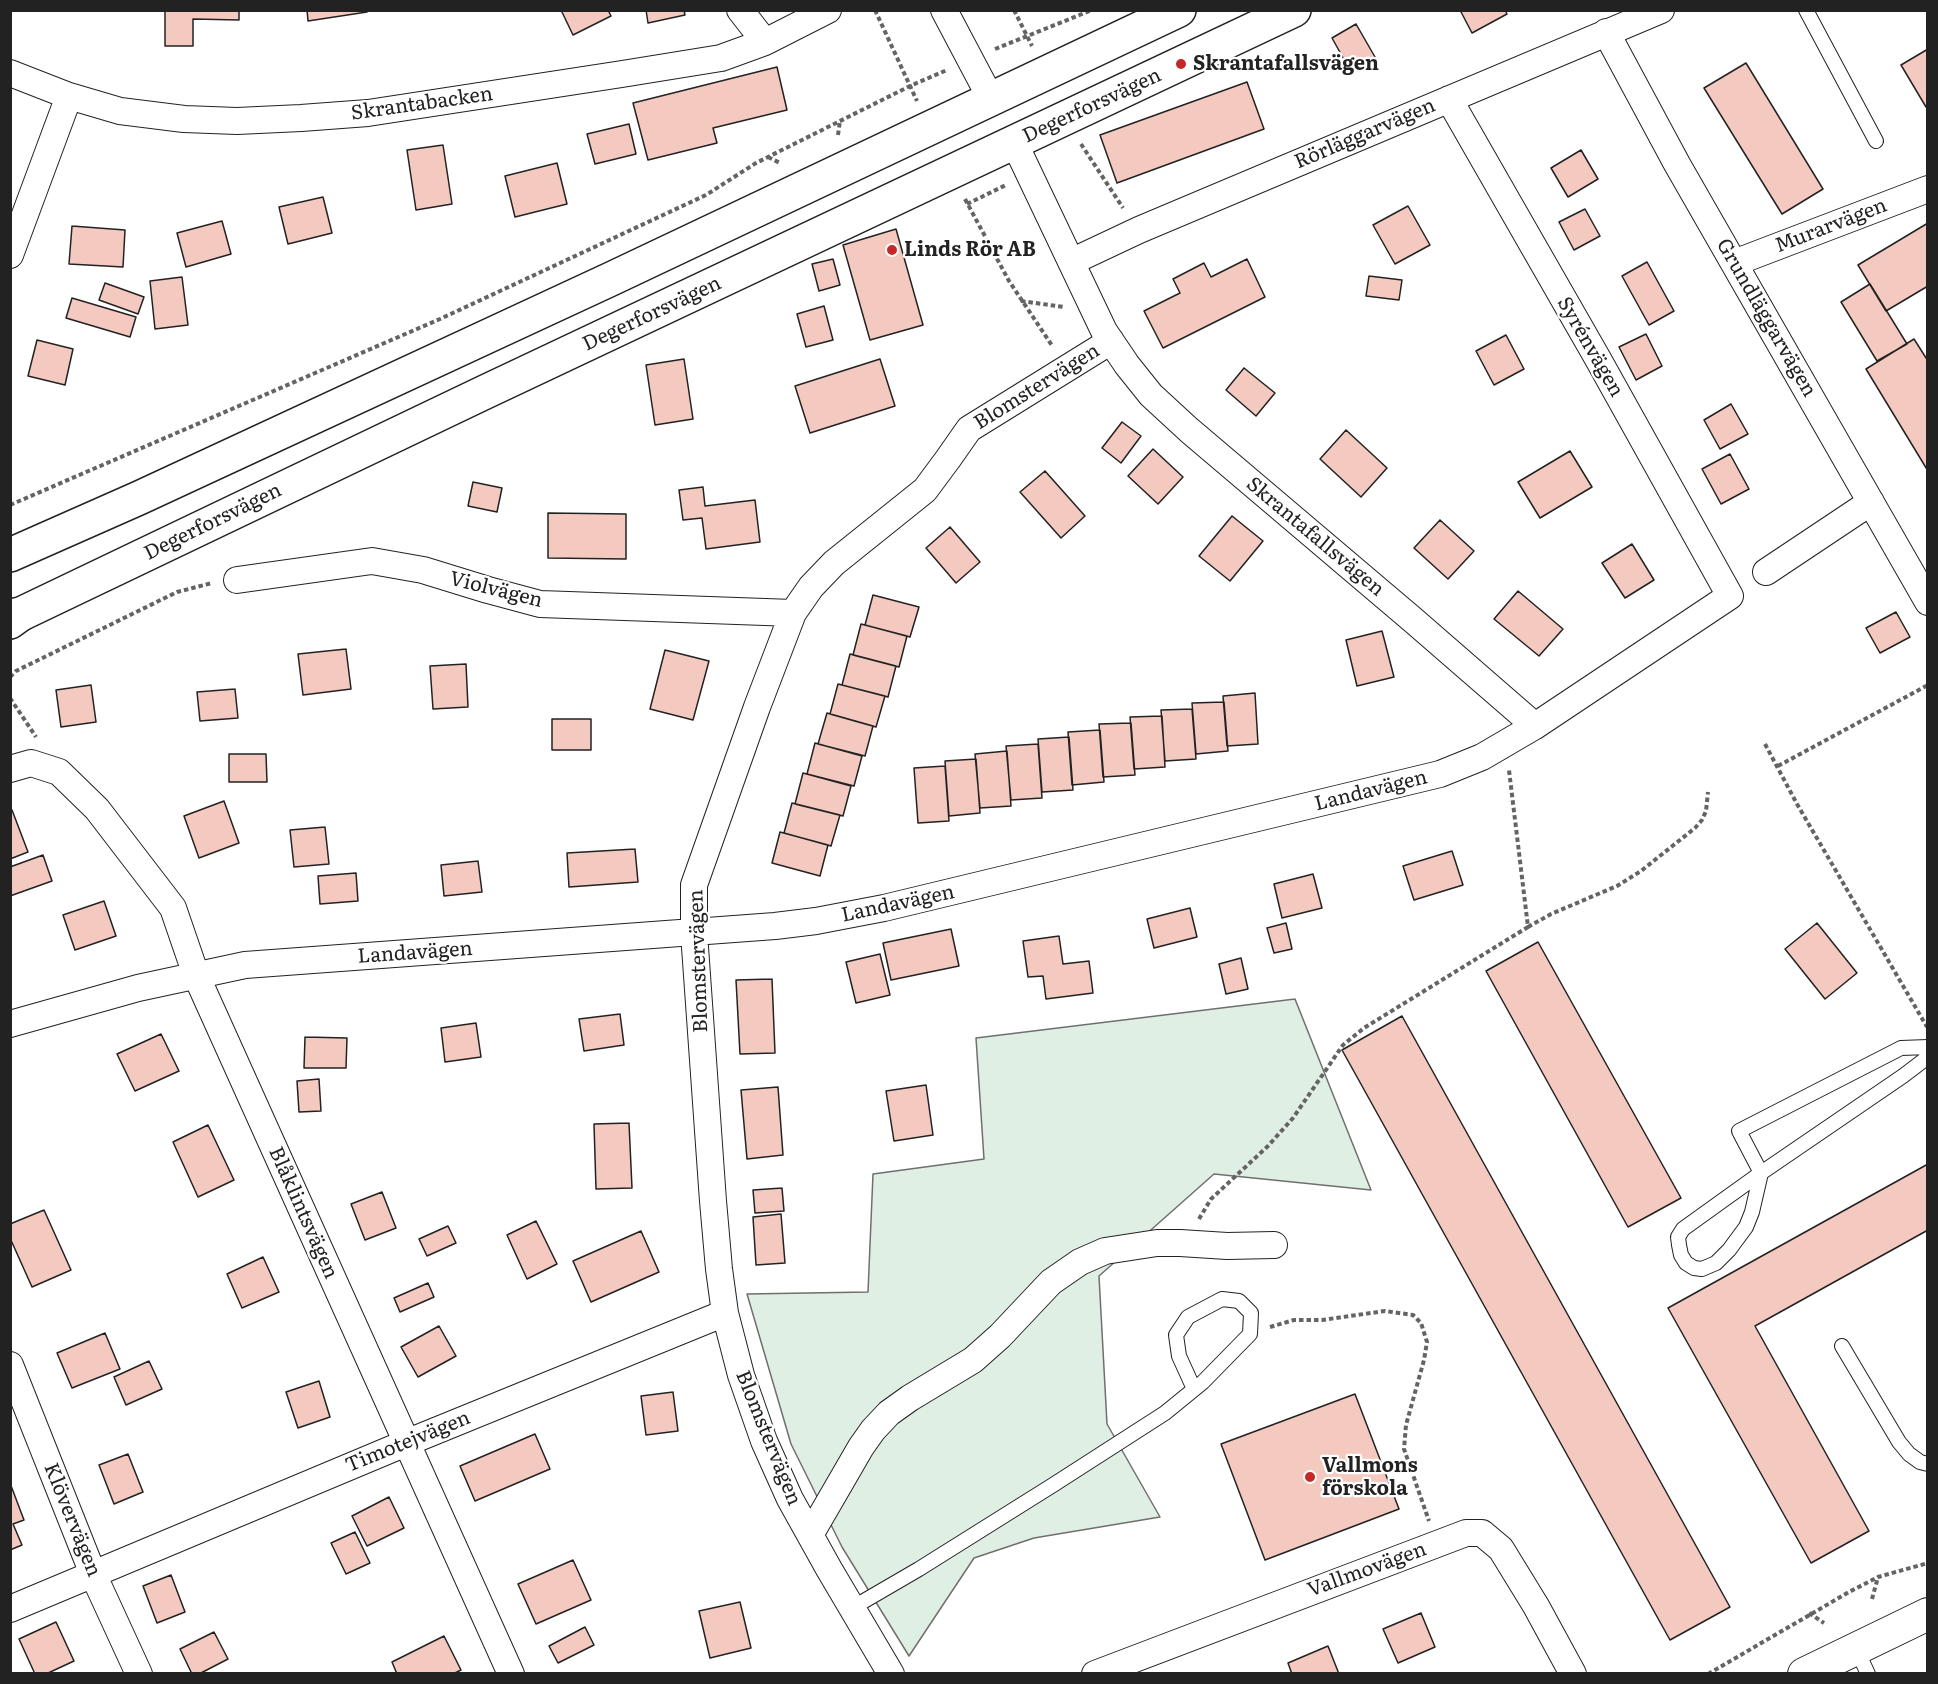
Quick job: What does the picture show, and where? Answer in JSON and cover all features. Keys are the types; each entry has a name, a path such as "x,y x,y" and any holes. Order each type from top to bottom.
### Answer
{"main road":[{"path":"10,555 139,498 611,279 1179,10"},
{"name":"Degerforsvägen","path":"14,617 1294,10"},
{"path":"991,99 1014,142"}],"street":[{"path":"740,10 765,42"},
{"name":"Skrantabacken","path":"10,73 69,96 120,111 184,119 237,122 368,113 721,58 765,42 828,10"},
{"path":"944,10 991,99"},
{"name":"Rörläggarvägen","path":"1071,262 1139,230 1661,10"},
{"name":"Grundläggarvägen","path":"1606,32 1677,164 1928,602"},
{"path":"10,255 69,96"},
{"name":"Syrénvägen","path":"1449,99 1731,596"},
{"name":"Skrantafallsvägen","path":"1014,142 1094,311 1127,365 1151,395 1534,726"},
{"name":"Murarvägen","path":"1734,263 1928,189"},
{"name":"Blomstervägen","path":"891,1674 790,1499 764,1441 741,1375 725,1313 713,1201 694,933 694,885 749,728 793,613 811,587 834,563 925,490 969,429 1111,341"},
{"path":"1766,572 1871,502"},
{"name":"Violvägen","path":"237,580 372,561 423,570 540,604 793,613"},
{"name":"Landavägen","path":"10,1024 138,988 245,965 775,927 816,921 895,906 1440,774 1482,757 1534,726 1731,596"},
{"name":"Blåklintsvägen","path":"10,769 31,763 63,775 97,809 173,908 196,975 511,1674"},
{"path":"810,1535 861,1447 889,1413 973,1360 1000,1336 1051,1282 1080,1262 1106,1251 1157,1243 1227,1246 1274,1245"},
{"name":"Timotejvägen","path":"10,1609 406,1443 725,1313"},
{"name":"Klövervägen","path":"10,1365 93,1574 139,1674"},
{"name":"Vallmovägen","path":"1095,1674 1466,1533 1482,1533 1501,1549 1536,1606 1573,1674"},
{"path":"1804,1674 1862,1661 1928,1614"}],"lane":[{"path":"1806,10 1876,141"},
{"path":"1928,1047 1901,1048 1739,1131 1761,1173 1746,1227 1716,1263 1702,1269 1694,1268 1686,1263 1678,1237 1683,1229 1761,1173 1903,1076 1928,1057"},
{"path":"852,1608 919,1569 1164,1413 1194,1389 1250,1334 1251,1313 1239,1301 1222,1299 1188,1317 1176,1335 1179,1356 1194,1389"},
{"path":"1842,1346 1899,1442 1909,1454 1920,1462 1928,1464"}],"path":[{"path":"875,10 910,86"},
{"path":"1014,10 1026,35"},
{"path":"10,505 440,319 706,195 768,157 910,86 1026,35 1092,10"},
{"path":"838,135 840,121"},
{"path":"1080,142 1139,230"},
{"path":"768,157 780,163"},
{"path":"967,204 1021,301 1068,367"},
{"path":"1021,301 1094,311"},
{"path":"10,677 16,671 177,592 219,581 237,580"},
{"path":"1778,766 1928,685"},
{"path":"1506,743 1528,927"},
{"path":"1765,744 1797,804 1928,1028"},
{"path":"1191,1244 1201,1215 1211,1199 1285,1128 1343,1045 1364,1028 1528,927 1551,914 1617,886 1641,871 1702,820 1706,811 1708,792"},
{"path":"1250,1334 1294,1320 1322,1320 1385,1311 1413,1315 1421,1323 1427,1342 1406,1425 1404,1449 1422,1503 1439,1543"},
{"path":"1708,1674 1809,1613 1878,1577 1928,1563"},
{"path":"1872,1599 1878,1577"},
{"path":"1809,1613 1824,1623"}],"green space":[{"path":"1295,999 1371,1190 1214,1174 1099,1276 1107,1424 1160,1517 1034,1538 974,1558 909,1656 842,1547 791,1444 747,1294 868,1292 873,1174 984,1159 976,1038"}],"building":[{"path":"165,10 239,10 239,20 193,19 193,46 165,46"},
{"path":"307,10 367,10 367,12 308,21"},
{"path":"561,10 608,10 611,16 573,35"},
{"path":"646,10 684,10 685,15 648,23"},
{"path":"1460,10 1505,10 1507,14 1472,33"},
{"path":"1356,24 1375,57 1351,72 1332,38"},
{"path":"1928,49 1928,106 1926,107 1901,65"},
{"path":"1746,63 1823,189 1782,214 1704,88"},
{"path":"777,67 787,110 713,128 717,143 648,160 633,103"},
{"path":"1247,82 1264,129 1117,183 1100,135"},
{"path":"629,124 636,154 595,164 587,134"},
{"path":"443,145 452,204 416,210 407,150"},
{"path":"1581,150 1598,179 1568,197 1551,168"},
{"path":"557,163 567,204 515,217 505,176"},
{"path":"323,197 332,233 288,244 279,207"},
{"path":"1408,206 1430,245 1395,264 1373,225"},
{"path":"1585,209 1600,236 1574,250 1559,222"},
{"path":"222,221 231,254 186,267 177,233"},
{"path":"1928,223 1928,286 1886,311 1858,265"},
{"path":"72,226 125,230 123,267 69,264"},
{"path":"896,229 923,325 870,340 843,245"},
{"path":"833,259 840,285 819,291 812,264"},
{"path":"1247,259 1265,297 1163,348 1144,311 1180,293 1173,279 1204,263 1211,277"},
{"path":"1647,262 1674,311 1649,325 1622,276"},
{"path":"1369,276 1402,280 1399,300 1366,296"},
{"path":"182,277 188,325 155,329 150,281"},
{"path":"105,283 144,297 138,314 99,300"},
{"path":"1870,284 1907,344 1877,361 1841,302"},
{"path":"72,298 136,317 130,337 66,318"},
{"path":"824,306 833,340 806,347 797,314"},
{"path":"1646,334 1662,366 1636,380 1619,347"},
{"path":"1506,335 1524,369 1494,385 1476,351"},
{"path":"1914,339 1928,361 1928,471 1866,369"},
{"path":"37,340 73,349 65,385 28,376"},
{"path":"684,359 693,419 655,425 646,365"},
{"path":"880,359 895,406 810,433 795,386"},
{"path":"1244,368 1275,393 1256,416 1226,390"},
{"path":"1731,404 1748,434 1720,449 1704,420"},
{"path":"1122,422 1141,436 1121,463 1102,448"},
{"path":"1346,430 1387,468 1361,497 1320,459"},
{"path":"1153,449 1183,477 1158,504 1128,476"},
{"path":"1570,451 1592,487 1540,518 1518,482"},
{"path":"1730,454 1749,489 1721,504 1702,469"},
{"path":"1045,471 1085,516 1061,538 1020,492"},
{"path":"473,482 502,488 497,512 468,506"},
{"path":"703,487 705,506 755,500 760,542 706,549 702,518 683,520 679,490"},
{"path":"548,513 626,514 626,559 548,558"},
{"path":"1232,516 1263,541 1230,581 1199,556"},
{"path":"1440,520 1474,551 1448,579 1414,548"},
{"path":"950,527 980,562 956,583 926,548"},
{"path":"1632,544 1654,580 1625,598 1602,563"},
{"path":"1518,591 1563,629 1539,656 1494,619"},
{"path":"873,595 919,607 910,637 865,625"},
{"path":"1896,612 1910,637 1880,653 1866,628"},
{"path":"861,624 907,636 899,667 853,655"},
{"path":"1382,631 1394,677 1357,686 1346,640"},
{"path":"346,649 351,689 303,695 298,654"},
{"path":"665,650 709,661 693,720 650,709"},
{"path":"850,654 896,666 888,697 842,685"},
{"path":"466,664 468,707 433,709 430,666"},
{"path":"838,684 885,696 876,727 830,714"},
{"path":"91,685 96,722 61,727 56,690"},
{"path":"235,689 238,718 200,721 197,692"},
{"path":"1255,693 1258,744 1227,746 1223,696"},
{"path":"1224,702 1228,751 1196,754 1192,703"},
{"path":"1192,709 1196,759 1165,761 1161,710"},
{"path":"827,713 873,726 865,756 818,744"},
{"path":"1162,716 1165,767 1134,769 1130,717"},
{"path":"552,719 591,719 591,750 552,750"},
{"path":"1131,723 1135,775 1103,777 1099,724"},
{"path":"1100,730 1104,782 1072,785 1068,732"},
{"path":"1069,737 1073,790 1042,792 1038,739"},
{"path":"815,743 862,756 854,786 807,774"},
{"path":"1038,744 1042,798 1011,800 1006,746"},
{"path":"1007,751 1011,806 980,808 975,754"},
{"path":"229,754 266,754 267,782 229,782"},
{"path":"976,759 980,813 949,816 945,761"},
{"path":"945,766 949,821 918,823 914,768"},
{"path":"803,773 851,786 843,816 795,804"},
{"path":"224,801 239,843 199,858 184,816"},
{"path":"792,803 840,815 831,846 784,833"},
{"path":"12,810 28,852 10,859 10,811"},
{"path":"325,827 329,864 294,867 290,830"},
{"path":"780,832 828,845 820,876 772,863"},
{"path":"635,849 638,882 569,887 567,853"},
{"path":"1452,851 1463,885 1414,900 1403,866"},
{"path":"43,855 52,881 10,896 10,867"},
{"path":"478,861 482,892 444,896 441,865"},
{"path":"356,873 358,901 320,904 318,876"},
{"path":"1313,874 1322,908 1282,918 1274,884"},
{"path":"104,901 116,936 75,950 63,915"},
{"path":"1190,908 1197,937 1154,948 1147,919"},
{"path":"1286,923 1292,949 1274,953 1267,928"},
{"path":"1817,923 1857,973 1825,999 1785,949"},
{"path":"951,929 959,966 891,980 883,943"},
{"path":"1059,936 1063,964 1089,961 1093,993 1046,999 1043,976 1028,977 1023,941"},
{"path":"1538,942 1681,1198 1628,1227 1486,971"},
{"path":"880,954 890,995 856,1003 846,962"},
{"path":"1241,958 1248,989 1226,994 1219,964"},
{"path":"772,979 775,1053 740,1054 736,980"},
{"path":"620,1014 624,1045 584,1051 579,1019"},
{"path":"1402,1016 1730,1607 1670,1640 1342,1050"},
{"path":"476,1023 481,1057 445,1062 441,1028"},
{"path":"161,1034 179,1071 135,1091 117,1054"},
{"path":"305,1037 347,1038 346,1068 304,1068"},
{"path":"319,1079 321,1111 299,1112 297,1081"},
{"path":"926,1085 933,1135 894,1141 886,1091"},
{"path":"778,1087 783,1155 747,1159 741,1090"},
{"path":"629,1123 632,1188 596,1189 594,1124"},
{"path":"208,1125 234,1180 198,1197 173,1142"},
{"path":"1928,1164 1928,1230 1755,1326 1869,1531 1811,1563 1668,1308"},
{"path":"782,1188 784,1211 755,1213 753,1190"},
{"path":"382,1192 396,1228 365,1240 351,1204"},
{"path":"44,1210 71,1270 32,1287 10,1238 10,1224"},
{"path":"781,1214 785,1263 756,1265 753,1217"},
{"path":"536,1221 557,1264 527,1279 507,1235"},
{"path":"448,1226 456,1243 427,1256 419,1239"},
{"path":"641,1231 659,1272 591,1302 573,1261"},
{"path":"263,1257 279,1292 242,1308 227,1274"},
{"path":"428,1283 434,1297 400,1312 394,1298"},
{"path":"439,1326 456,1356 418,1377 401,1347"},
{"path":"105,1333 120,1369 72,1388 57,1353"},
{"path":"149,1361 162,1389 126,1405 114,1377"},
{"path":"319,1381 330,1417 298,1428 286,1392"},
{"path":"673,1392 678,1431 646,1435 641,1396"},
{"name":"Vallmons förskola","path":"1355,1394 1399,1509 1265,1560 1221,1444"},
{"path":"535,1434 550,1469 475,1501 460,1466"},
{"path":"128,1454 143,1492 114,1504 99,1465"},
{"path":"10,1483 24,1520 13,1524 22,1545 10,1550"},
{"path":"389,1497 404,1528 367,1546 352,1516"},
{"path":"355,1532 370,1563 346,1574 331,1543"},
{"path":"573,1560 591,1600 536,1624 518,1584"},
{"path":"171,1575 185,1612 157,1623 143,1586"},
{"path":"740,1602 751,1648 710,1658 699,1611"},
{"path":"1421,1613 1435,1647 1398,1663 1383,1629"},
{"path":"56,1622 74,1661 46,1674 35,1674 19,1639"},
{"path":"585,1627 594,1645 558,1663 549,1646"},
{"path":"214,1632 228,1659 199,1674 192,1674 180,1649"},
{"path":"444,1636 461,1670 453,1674 397,1674 392,1662"},
{"path":"1328,1646 1339,1674 1292,1674 1288,1663"}],"place":[{"name":"Skrantafallsvägen","path":"1181,64"},
{"name":"Linds Rör AB","path":"892,250"},
{"name":"Vallmons förskola","path":"1310,1477"}]}
